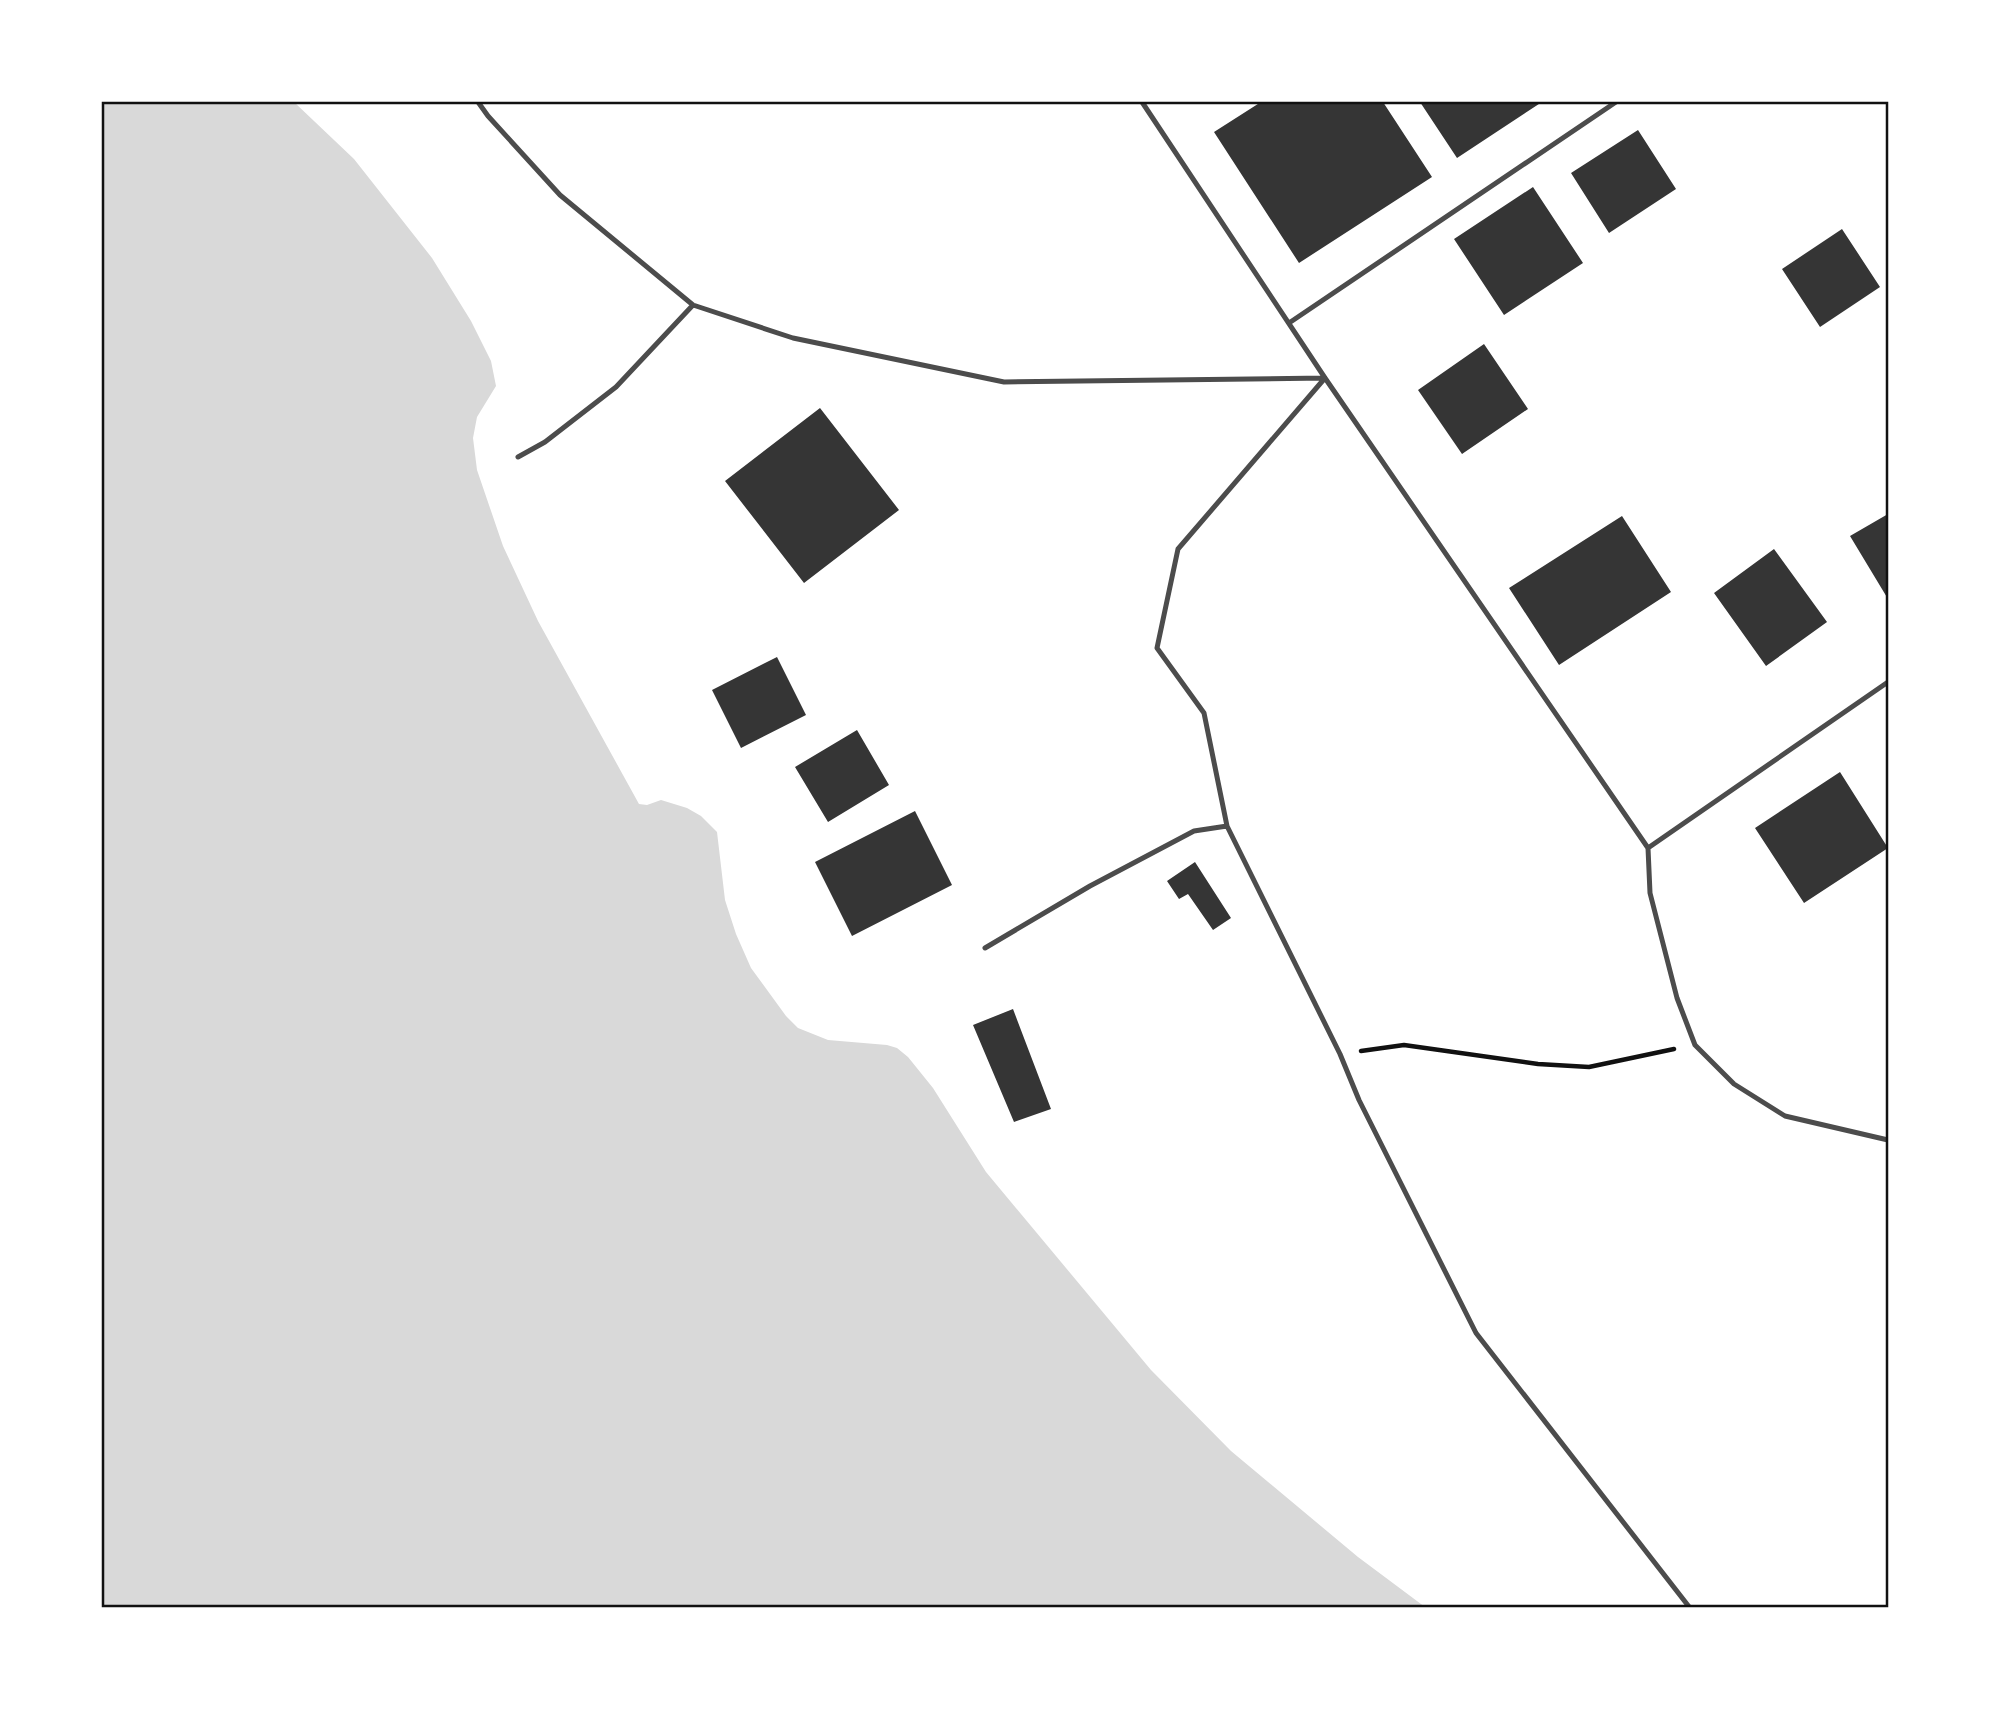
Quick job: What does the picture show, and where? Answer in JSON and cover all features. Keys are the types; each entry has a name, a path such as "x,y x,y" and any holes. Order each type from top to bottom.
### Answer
{"lane":[{"path":"478,102 560,195 692,305 793,338 1004,382 1325,378"},
{"path":"1142,102 1325,378 1648,848 1650,893 1677,998 1695,1045 1734,1084 1785,1116 1888,1140"},
{"path":"1289,323 1616,102"},
{"path":"518,457 545,442 616,387 692,305"},
{"path":"1325,378 1178,549 1157,649 1204,713 1227,826 1340,1054 1359,1100 1476,1333 1690,1608"},
{"path":"1648,848 1888,682"},
{"path":"985,948 1090,886 1194,831 1227,826"}],"path":[{"path":"1340,1054 1404,1045 1538,1064 1589,1067 1695,1045"}],"shaded area":[{"path":"102,102 294,102 354,159 432,258 471,321 491,361 496,386 477,417 473,438 477,470 503,546 538,621 639,804 647,805 661,800 687,808 701,816 717,832 725,900 736,934 751,968 786,1016 798,1028 828,1040 887,1045 897,1048 908,1057 933,1088 986,1172 1151,1370 1231,1451 1358,1557 1425,1607 102,1607"}],"building":[{"path":"1261,102 1383,102 1432,177 1299,263 1214,132"},
{"path":"1420,102 1542,102 1457,158"},
{"path":"1638,130 1676,189 1609,233 1571,173"},
{"path":"1533,187 1583,263 1504,315 1454,239"},
{"path":"1842,229 1880,287 1820,327 1782,269"},
{"path":"1484,344 1528,409 1462,454 1418,390"},
{"path":"820,408 899,510 804,583 725,481"},
{"path":"1888,514 1888,599 1850,536"},
{"path":"1622,516 1671,592 1559,665 1509,588"},
{"path":"1774,549 1827,622 1766,666 1714,593"},
{"path":"777,657 806,715 741,748 712,690"},
{"path":"857,730 889,785 828,822 795,767"},
{"path":"1840,772 1888,848 1804,903 1755,828"},
{"path":"915,811 952,885 852,936 815,862"},
{"path":"1195,862 1231,918 1213,930 1188,894 1179,899 1167,881"},
{"path":"1013,1009 1051,1109 1014,1122 973,1025"}]}
